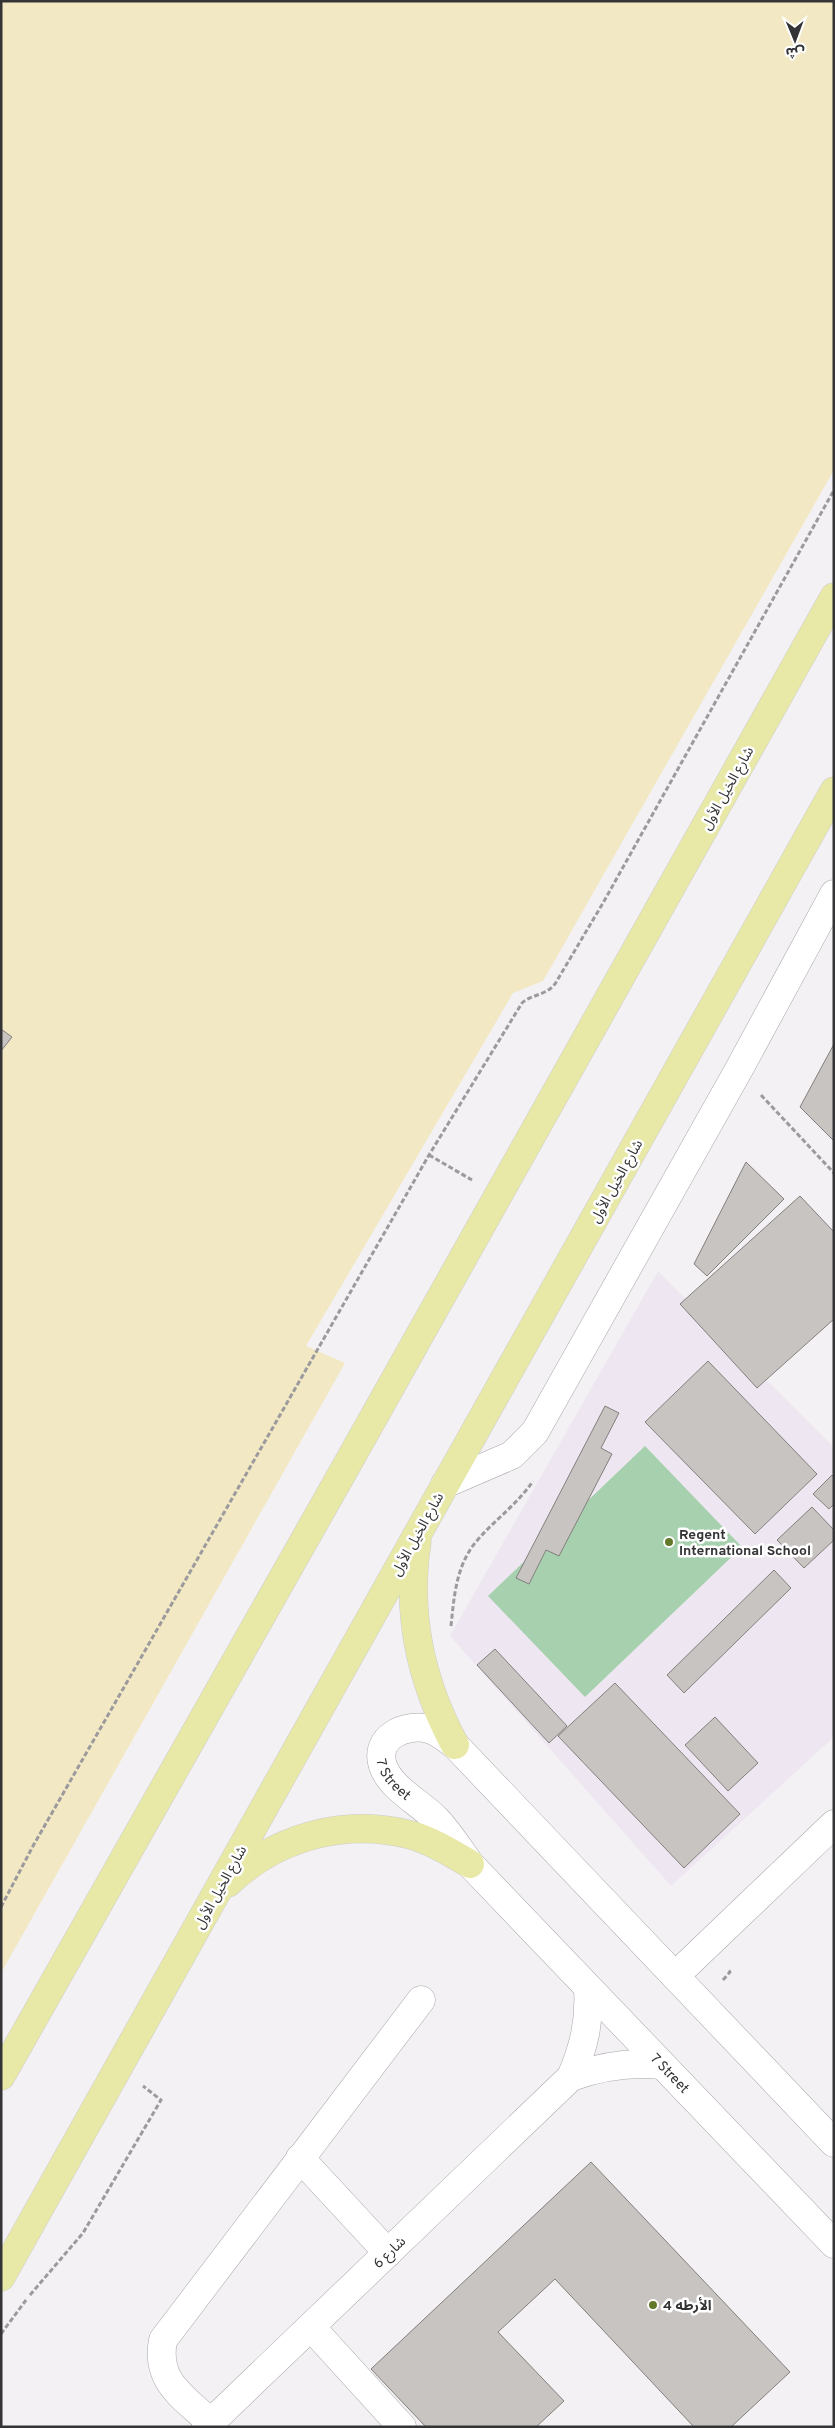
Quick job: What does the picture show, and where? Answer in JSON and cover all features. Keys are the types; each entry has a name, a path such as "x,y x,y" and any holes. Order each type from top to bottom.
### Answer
{"main road":[{"name":"شارع الخيل الأول","path":"1,2076 499,1196 834,597"},
{"name":"شارع الخيل الأول","path":"1,2277 834,791"},
{"path":"419,1530 413,1584 417,1638 428,1686 455,1745"},
{"path":"216,1894 238,1873 263,1855 292,1842 321,1833 352,1829 383,1830 412,1836 441,1847 470,1864"}],"street":[{"path":"446,1484 512,1455 535,1432 832,902"},
{"name":"7 Street","path":"834,2143 455,1745 443,1735 429,1729 413,1727 398,1730 388,1738 382,1751 383,1765 389,1777 437,1820 470,1864 834,2244"},
{"path":"674,1976 834,1824"},
{"name":"شارع 6","path":"209,2425 570,2077 587,2034 590,2011 588,1988"},
{"path":"209,2425 170,2384 162,2371 160,2356 163,2340 421,2000"},
{"name":"شارع 6","path":"570,2077 616,2064 640,2063 662,2065"},
{"path":"300,2158 388,2253"},
{"path":"306,2331 384,2427"},
{"path":"306,2331 402,2427"}],"path":[{"path":"1,1907 32,1846 429,1155 522,1003 530,997 550,990 604,904 834,490"},
{"path":"738,1071 834,1173"},
{"path":"429,1155 499,1196"},
{"path":"450,1629 456,1582 475,1543 521,1498 538,1473"},
{"path":"1,2334 18,2309 83,2233 161,2100 118,2068"}],"shaded area":[{"name":"Regent International School","path":"658,1271 834,1447 834,1737 671,1886 450,1636"}],"green space":[{"path":"645,1446 742,1547 585,1697 488,1596"}],"sand":[{"path":"1,1 834,1 834,470 543,981 513,993 306,1346 345,1363 1,1973"}],"building":[{"path":"1,1029 12,1037 1,1051"},
{"path":"834,1044 834,1141 800,1107"},
{"path":"746,1162 784,1199 707,1276 694,1264"},
{"path":"800,1196 834,1232 834,1319 757,1388 680,1304"},
{"path":"708,1361 817,1474 755,1534 645,1422"},
{"path":"605,1406 619,1413 601,1448 612,1454 559,1556 546,1550 529,1584 516,1578"},
{"path":"832,1475 834,1477 834,1504 829,1509 813,1494"},
{"path":"812,1507 834,1530 834,1540 804,1568 777,1540"},
{"path":"774,1570 791,1588 684,1693 667,1675"},
{"path":"495,1649 567,1726 549,1743 477,1665"},
{"path":"615,1683 740,1814 684,1868 558,1736"},
{"path":"715,1717 758,1763 728,1791 685,1745"},
{"name":"الأرطه 4","path":"591,2162 790,2372 731,2427 694,2427 555,2279 498,2332 564,2401 536,2427 426,2427 371,2369"}],"place":[{"name":"Regent International School","path":"669,1542"},
{"name":"الأرطه 4","path":"653,2305"}]}
